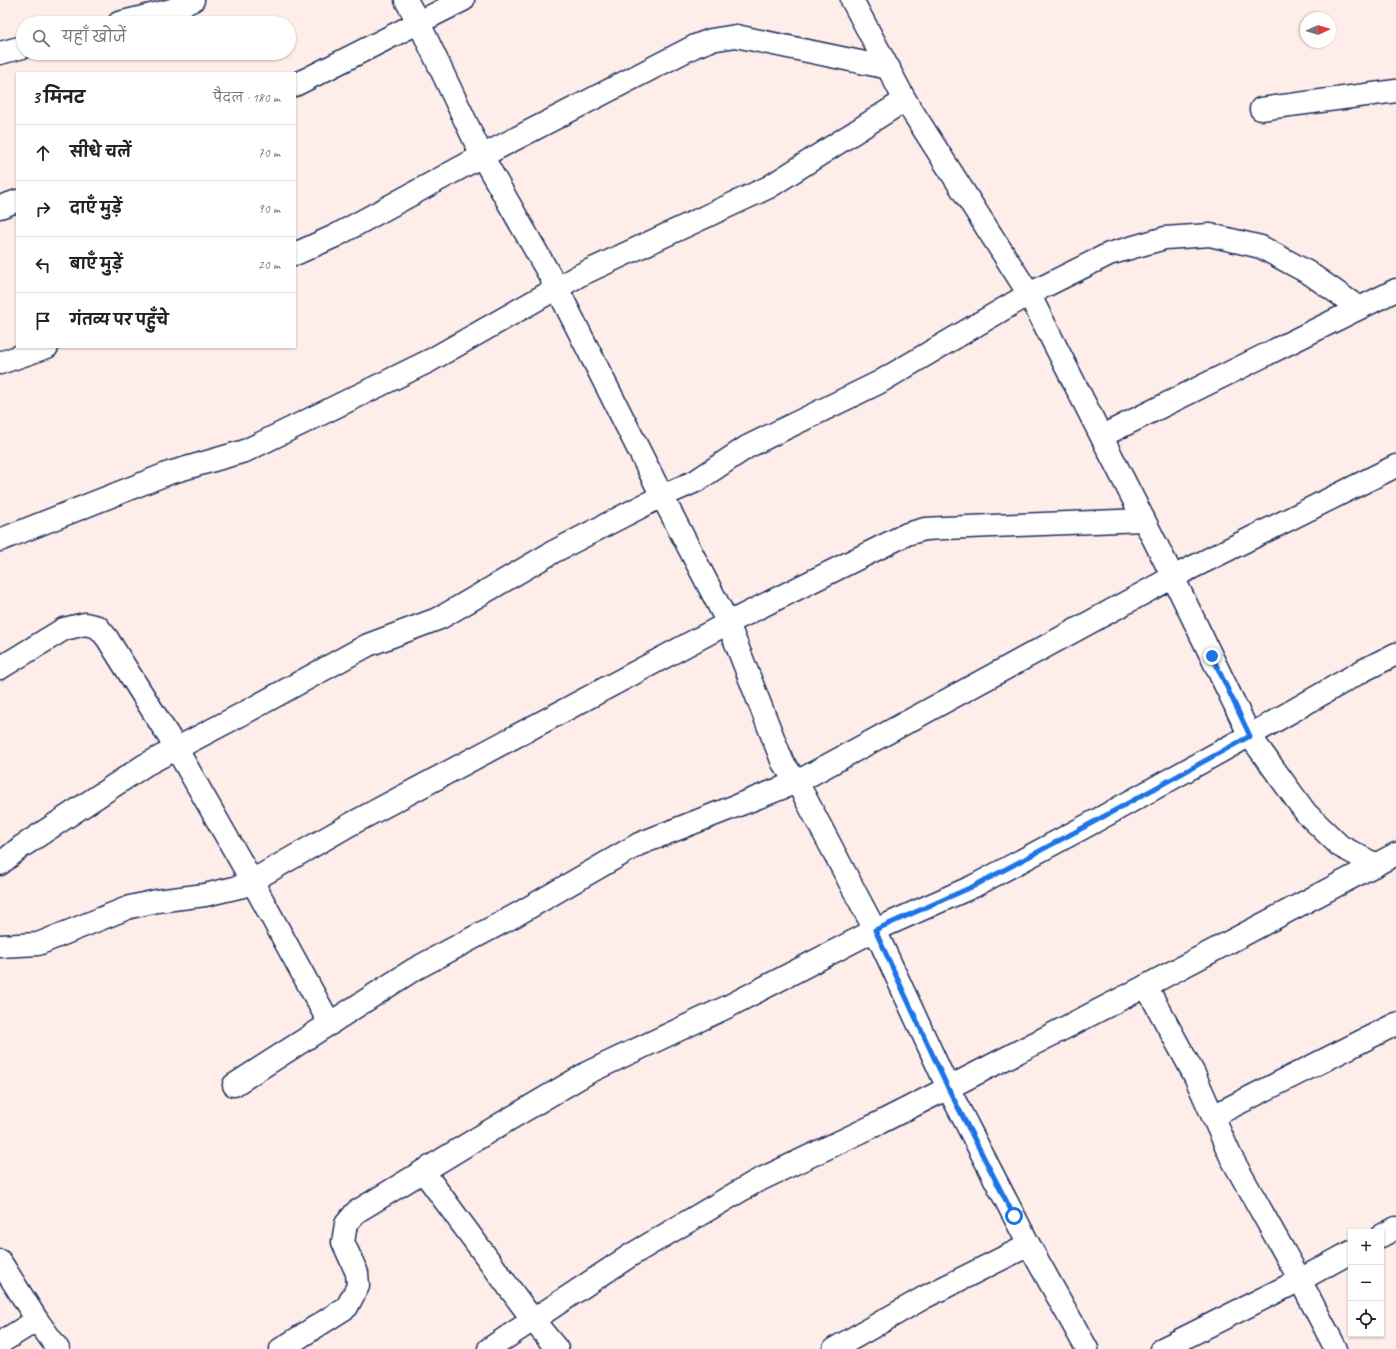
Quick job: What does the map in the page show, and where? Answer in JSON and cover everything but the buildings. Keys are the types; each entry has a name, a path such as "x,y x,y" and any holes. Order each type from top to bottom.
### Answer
{"street":[{"path":"148,16 172,10 193,0"},
{"path":"406,0 419,23 482,156 557,288 728,623 783,763 797,782 875,930 948,1088 1029,1245 1087,1349"},
{"path":"296,85 463,0"},
{"path":"852,0 905,100 1029,294 1173,576 1250,736 1306,813 1340,846 1376,865"},
{"path":"296,254 335,236 482,156 695,46 711,40 736,36 889,68"},
{"path":"0,52 16,49"},
{"path":"1261,109 1396,91"},
{"path":"0,540 169,473 245,450 431,360 580,275 769,187 905,100"},
{"path":"0,207 16,201"},
{"path":"0,864 21,847 139,769 176,748 246,712 368,645 440,618 553,552 662,496 696,481 747,447 878,384 1029,294 1109,254 1165,238 1210,235 1261,247 1308,273 1359,308"},
{"path":"1102,436 1396,290"},
{"path":"0,363 44,348"},
{"path":"234,1085 413,970 516,915 639,844 797,782 1173,576 1396,466"},
{"path":"0,946 38,944 130,907 157,901 205,895 243,886 351,824 728,623 907,534 944,528 1144,520"},
{"path":"0,668 64,629 85,624 98,627 107,638 176,748 252,881 330,1024"},
{"path":"282,1349 347,1307 353,1297 358,1286 356,1273 343,1242 346,1224 356,1212 589,1072 727,1007 875,930 974,886 1090,824 1250,736 1362,671 1396,654"},
{"path":"489,1349 631,1256 755,1182 871,1127 948,1088 1146,986 1396,854"},
{"path":"1146,986 1194,1074 1231,1157 1300,1280 1336,1349"},
{"path":"1213,1116 1396,1024"},
{"path":"423,1171 533,1320 557,1349"},
{"path":"1384,1234 1396,1228"},
{"path":"834,1349 925,1297 1029,1245"},
{"path":"1162,1349 1300,1280 1348,1254"},
{"path":"0,1261 37,1320 58,1349"},
{"path":"0,1343 37,1320"}],"route":[{"path":"1014,1216 948,1088 875,930 974,886 1250,736 1212,656"}]}
